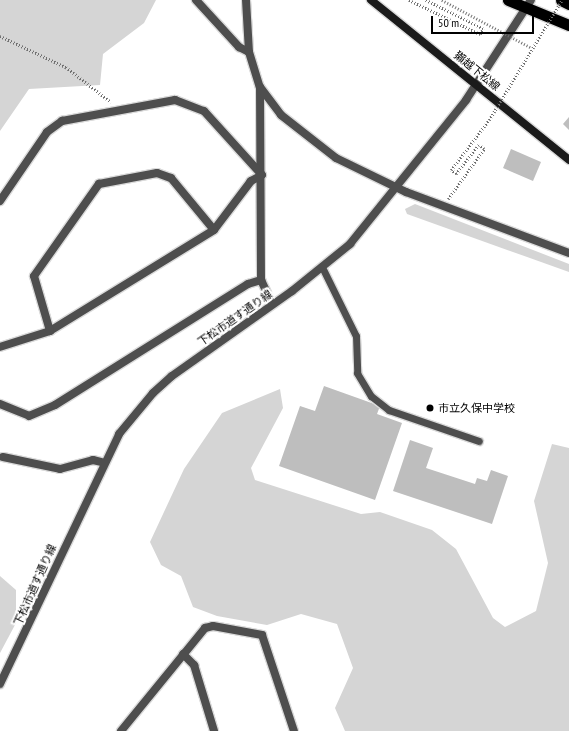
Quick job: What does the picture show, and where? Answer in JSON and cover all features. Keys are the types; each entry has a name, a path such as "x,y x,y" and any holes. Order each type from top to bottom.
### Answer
{"highway":[{"path":"508,0 529,4 569,25"},
{"path":"561,0 569,4"}],"main road":[{"name":"獺越下松線","path":"371,0 569,160"}],"street":[{"path":"196,0 239,47 249,52"},
{"path":"246,0 249,52 260,88 262,175 261,280 272,304"},
{"name":"下松市道す通り線","path":"0,684 13,662 102,462 119,434 153,393 322,267 350,244 477,85 529,4"},
{"path":"260,88 281,115 309,140 336,158 397,187 569,253"},
{"path":"0,201 47,132 62,121 175,100 189,102 204,111 262,175"},
{"path":"50,331 34,276 99,184 157,173 171,178 214,230"},
{"path":"0,347 50,331 214,230 252,181 262,175"},
{"path":"0,404 28,416 55,405 248,284 261,280"},
{"path":"3,456 60,469 93,460 102,462"},
{"path":"132,731 124,728 205,628 213,626 262,635 294,731"},
{"path":"183,654 194,665 214,731"}],"lane":[{"path":"322,267 356,336 357,373 371,396 389,410 479,441"}],"path":[{"path":"408,0 480,34 483,29 425,0"},
{"path":"442,0 532,48"},
{"path":"448,199 484,149 479,145 456,174 451,170 489,120 561,0"},
{"path":"0,36 66,67 121,110"}],"shaded area":[{"path":"0,0 156,0 144,23 103,54 100,85 29,89 0,131"},
{"path":"415,204 569,264 569,272 407,214 405,209"},
{"path":"280,389 283,408 251,468 255,480 361,514 380,512 432,530 456,549 493,618 505,627 536,611 548,563 534,501 552,444 569,448 569,731 345,731 335,708 353,668 337,624 301,614 267,625 217,616 193,607 181,576 161,565 150,542 184,469 222,413"},
{"path":"0,576 16,590 16,623 0,653"}],"building":[{"path":"569,117 569,130 563,124"},
{"path":"511,149 541,162 533,181 503,168"},
{"path":"324,386 380,406 377,414 402,423 375,500 279,466 300,406 315,411"},
{"path":"410,440 433,448 426,468 475,484 477,478 487,481 491,470 508,476 492,524 393,491"}],"place":[{"name":"市立久保中学校","path":"430,408"}]}
